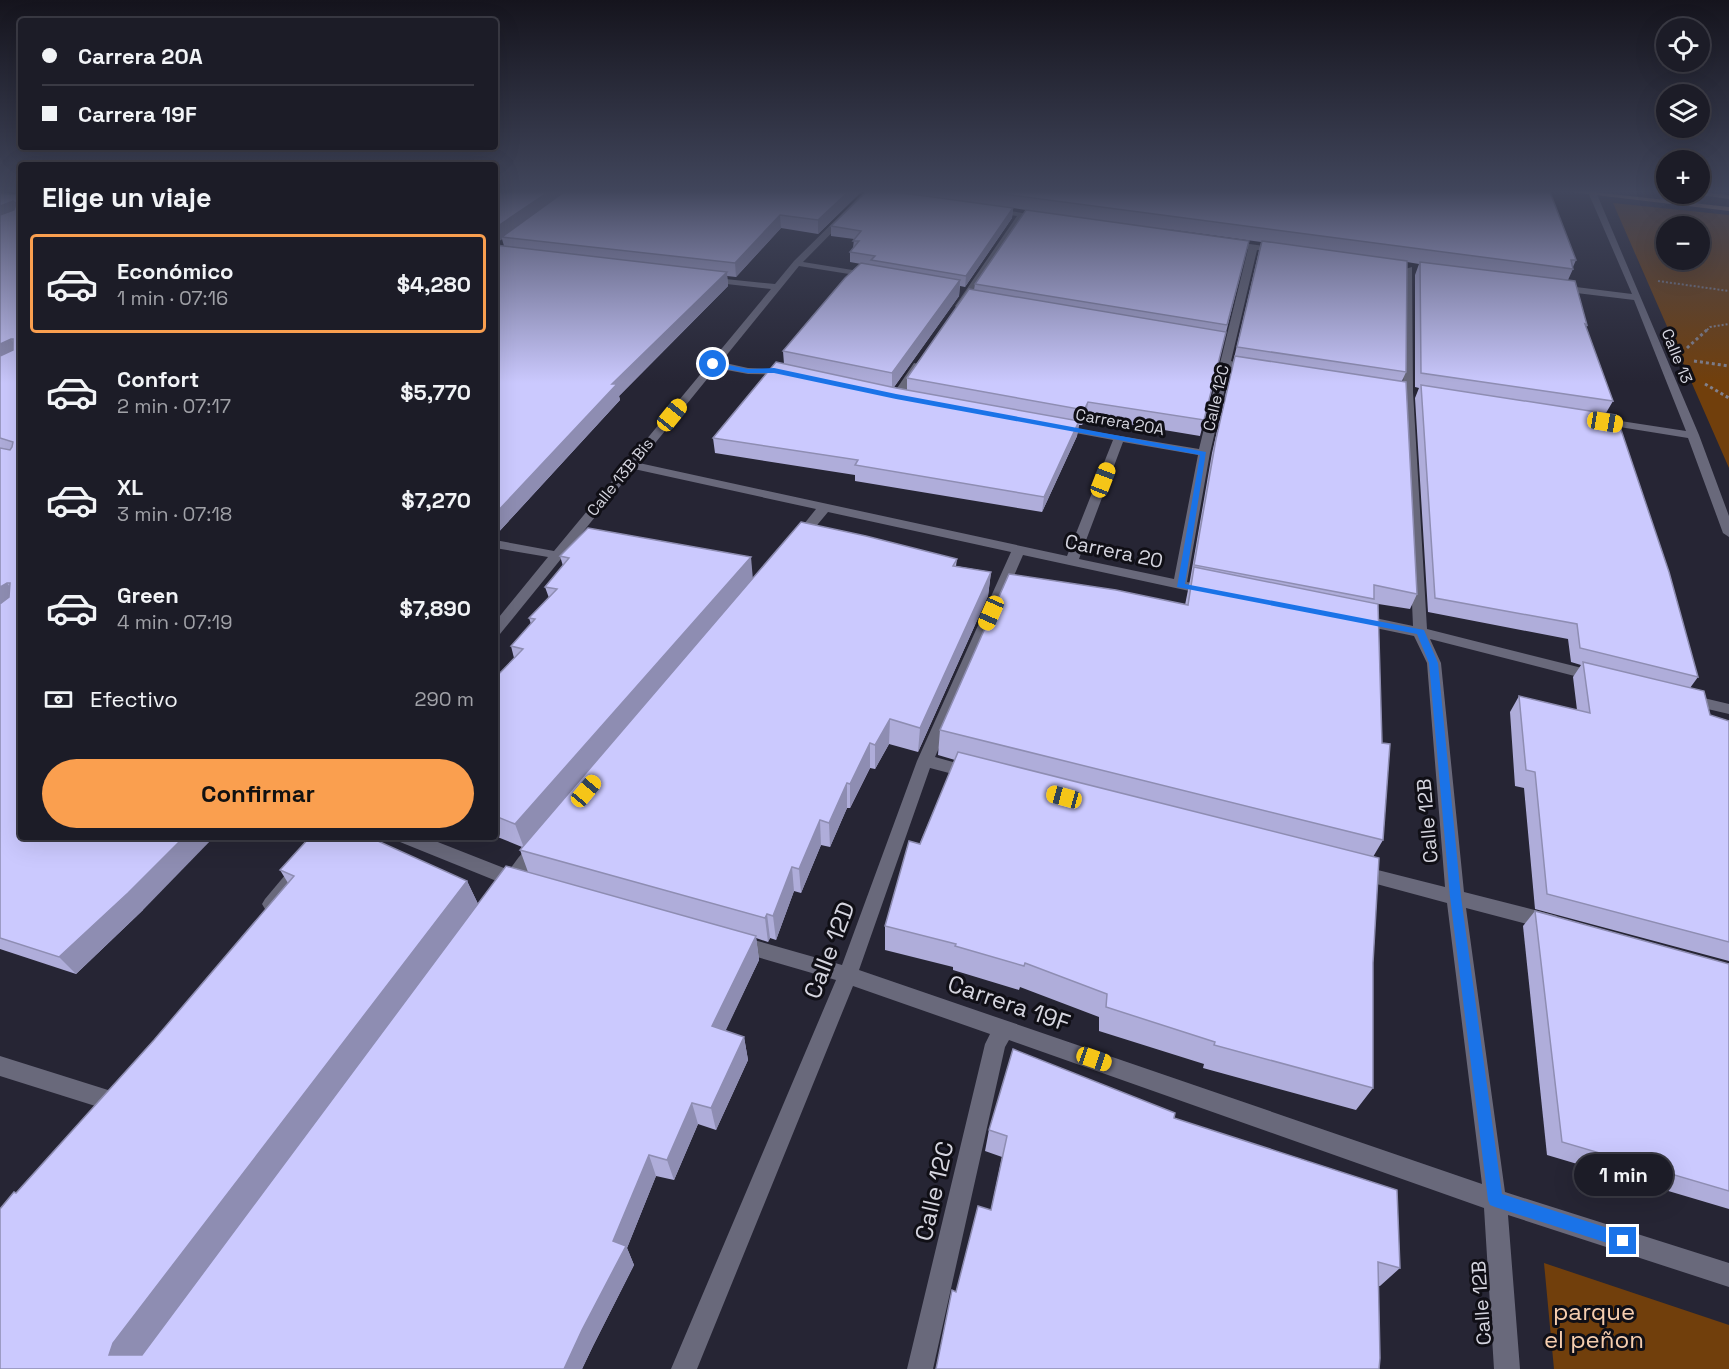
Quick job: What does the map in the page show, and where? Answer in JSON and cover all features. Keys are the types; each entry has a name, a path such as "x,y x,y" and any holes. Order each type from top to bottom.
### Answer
{"street":[{"name":"Calle 13B Bis","path":"498,627 713,364 805,256"},
{"path":"955,313 971,296 996,256"},
{"name":"Calle 12C","path":"1180,585 1204,453 1224,363 1225,342 1251,256"},
{"name":"Calle 13","path":"1620,256 1693,435 1729,533"},
{"path":"797,263 883,278"},
{"name":"Calle 12B","path":"1409,269 1408,392 1420,632 1434,663 1455,897 1495,1200 1507,1369"},
{"path":"695,277 778,287"},
{"path":"1547,287 1638,298"},
{"path":"953,289 971,296"},
{"path":"896,396 922,359"},
{"path":"1224,363 1270,370"},
{"path":"713,364 748,371 774,370 796,375"},
{"path":"1591,420 1693,435"},
{"name":"Carrera 20A","path":"1047,425 1204,453"},
{"path":"1071,562 1119,439"},
{"name":"Carrera 20","path":"630,465 1226,594"},
{"path":"787,552 825,507"},
{"path":"498,545 557,555"},
{"name":"Calle 12D","path":"684,1369 848,975 925,761 1019,549"},
{"path":"1352,619 1420,632 1603,678"},
{"path":"1672,695 1729,709"},
{"path":"925,761 994,779"},
{"path":"497,898 550,834"},
{"path":"259,919 325,840"},
{"path":"414,840 534,886"},
{"path":"1340,867 1569,928"},
{"name":"Carrera 19F","path":"724,940 848,975 1495,1200 1729,1275"},
{"name":"Calle 12C","path":"920,1369 995,1044 1005,1028"},
{"path":"0,1066 108,1100"},
{"path":"93,1117 123,1082"}],"path":[{"path":"1662,291 1658,280 1729,291"},
{"path":"1686,348 1710,327 1729,324"},
{"path":"1686,342 1686,348 1698,369"},
{"path":"1689,359 1693,369"},
{"path":"1694,361 1729,366"},
{"path":"1701,377 1709,393"},
{"path":"1697,379 1729,398"}],"green space":[{"path":"1636,256 1656,256 1656,270 1710,270 1710,256 1729,256 1729,468"},
{"name":"parque el peñon","path":"1544,1263 1729,1325 1729,1369 1554,1369"}],"building":[{"path":"0,256 18,256 18,840 181,840 59,957 0,938 0,604 9,597 10,583 0,587 0,448 10,450 13,442 0,438 0,356 13,350 13,339 0,344"},
{"path":"498,256 589,256 727,272 612,384 617,384 498,511"},
{"path":"671,256 742,256 735,263"},
{"path":"875,256 980,256 966,276 871,260"},
{"path":"994,256 1245,256 1227,325 975,284"},
{"path":"1258,256 1370,256 1407,261 1406,372 1237,347"},
{"path":"1473,256 1574,256 1576,260 1571,260 1573,269"},
{"path":"1420,262 1575,281 1587,325 1585,324 1613,401 1421,373"},
{"path":"861,263 960,280 892,373 783,351 845,278"},
{"path":"969,289 1226,332 1204,420 1088,402 1084,410 907,378"},
{"path":"1235,356 1406,382 1417,594 1374,585 1374,599 1194,565 1216,439"},
{"path":"776,362 896,388 1079,421 1044,497 855,465 858,460 713,438"},
{"path":"1421,385 1616,415 1669,572 1698,677 1580,648 1577,624 1435,598"},
{"path":"801,522 957,559 953,566 991,572 920,728 890,719 875,745 870,743 850,784 847,783 829,823 820,820 799,869 792,867 773,916 767,914 765,918 520,850"},
{"path":"588,528 751,557 515,824 498,817 498,675 523,649 511,646 535,619 529,618 557,589 545,587 569,558 560,556"},
{"path":"1194,567 1378,604 1382,743 1390,744 1383,840 940,730 1009,574 1116,590 1188,605"},
{"path":"1583,662 1704,691 1710,715 1729,721 1729,942 1547,894 1535,772 1526,770 1519,696 1590,713"},
{"path":"958,752 1379,858 1373,963 1373,1088 1214,1045 1215,1042 1106,1007 1107,994 1025,963 1024,966 955,946 956,944 885,926 909,841 920,844"},
{"path":"307,840 376,840 467,881 113,1343 109,1355 142,1355 506,866 756,936 712,1026 744,1037 711,1108 692,1103 667,1160 649,1155 613,1241 626,1246 564,1369 0,1369 0,1209 154,1040 294,876 280,870"},
{"path":"1535,911 1729,964 1729,1191 1562,1142"},
{"path":"1013,1049 1175,1113 1174,1118 1397,1190 1400,1268 1378,1262 1379,1369 936,1369 952,1290 956,1292 978,1206 991,1210 1007,1136 989,1130"}],"route":[{"path":"713,364 748,371 774,370 896,396 1204,453 1180,585 1420,632 1434,663 1455,897 1495,1200 1623,1241"}]}
